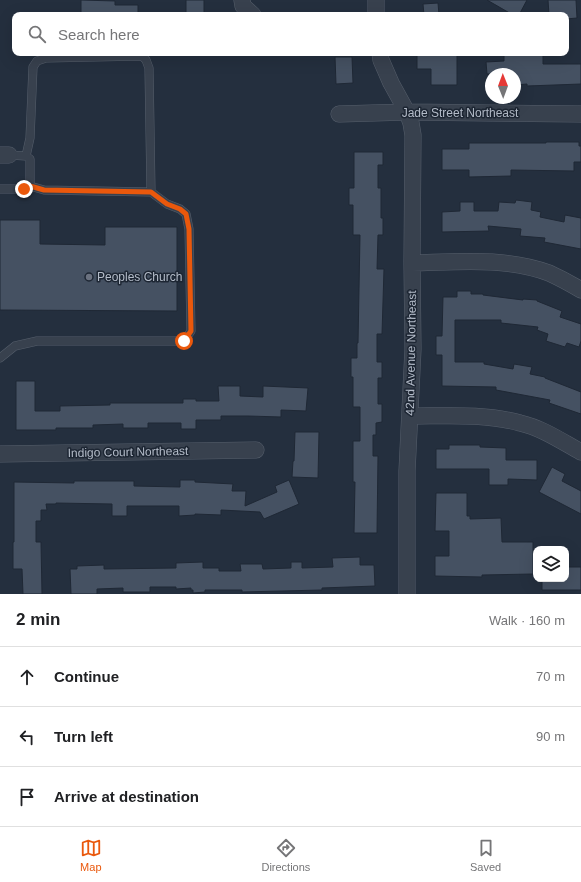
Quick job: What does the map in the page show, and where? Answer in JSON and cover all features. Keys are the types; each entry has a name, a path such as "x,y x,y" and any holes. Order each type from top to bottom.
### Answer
{"street":[{"path":"242,0 244,6 251,12"},
{"path":"376,0 376,12"},
{"name":"42nd Avenue Northeast","path":"380,56 391,83 407,112 413,135 413,349 406,471 407,594"},
{"name":"Jade Street Northeast","path":"339,114 407,112 581,114"},
{"path":"412,263 477,261 498,262 524,266 548,273 581,290"},
{"path":"410,416 491,417 521,423 544,432 581,452"},
{"name":"Indigo Court Northeast","path":"0,454 256,450"}],"lane":[{"path":"26,156 30,138 32,67 37,61 46,58 142,56 146,60 149,68 151,192"},
{"path":"4,155 26,156 30,159 30,186"},
{"path":"0,190 24,189 30,186 44,190 151,192 167,204 180,209 186,214 189,229 191,331 184,341 37,341 15,346 0,358"}],"building":[{"path":"81,0 115,1 115,5 138,5 138,12 81,12"},
{"path":"186,0 204,0 204,12 186,12"},
{"path":"487,0 527,0 521,12 508,12"},
{"path":"548,0 576,0 577,18 569,19 569,12 549,12"},
{"path":"438,3 439,12 424,12 423,4"},
{"path":"417,56 457,56 457,85 431,85 431,69 417,69"},
{"path":"504,56 543,56 543,64 581,64 581,84 527,86 527,84 521,84 521,68 486,68 486,62 504,61"},
{"path":"335,57 352,57 353,83 336,84"},
{"path":"579,142 579,146 581,146 581,162 574,162 574,171 511,170 511,176 469,177 469,170 442,170 442,149 469,149 469,143"},
{"path":"354,152 383,152 383,165 378,165 378,188 381,188 381,218 383,218 383,235 378,235 377,269 384,269 382,334 377,334 377,362 382,362 382,378 378,378 378,404 382,404 382,422 376,423 376,435 373,435 373,456 378,456 377,533 354,533 355,482 353,482 353,441 360,441 360,407 353,407 353,377 351,377 351,358 357,358 360,235 353,235 353,205 349,205 349,188 354,188"},
{"path":"516,200 532,202 531,210 541,212 540,217 564,222 565,215 581,218 581,249 544,242 545,238 520,236 521,229 488,226 489,231 442,232 442,212 460,211 460,202 474,202 474,211 498,211 499,202 515,203"},
{"name":"Peoples Church","path":"0,220 40,220 40,244 105,245 105,227 177,227 177,311 0,310"},
{"path":"457,291 471,291 471,294 483,294 523,300 537,300 562,311 560,317 581,324 581,341 579,347 567,343 565,347 546,341 548,334 537,330 538,327 501,323 501,320 455,320 455,362 484,362 484,364 513,369 514,364 532,367 530,374 545,377 581,392 581,414 549,403 550,400 496,390 496,387 442,386 442,355 436,355 436,336 442,336 443,297 457,297"},
{"path":"16,381 35,381 35,411 60,411 60,406 110,405 110,403 183,403 183,399 196,399 196,401 219,401 218,386 240,386 240,396 263,397 263,386 308,388 306,411 281,410 281,417 221,416 221,420 196,420 196,429 181,429 181,423 148,423 148,428 123,428 123,424 93,425 93,428 16,430"},
{"path":"295,432 319,432 318,478 292,477"},
{"path":"449,445 480,445 480,447 506,448 506,460 537,460 537,480 508,479 508,485 489,485 489,469 436,469 436,449 449,449"},
{"path":"552,467 565,474 562,481 581,491 581,514 539,492"},
{"path":"180,480 233,484 232,491 246,491 245,506 277,492 275,486 289,480 299,504 264,519 260,512 221,510 221,515 195,514 179,516 179,506 127,506 127,516 112,516 112,504 46,504 47,510 41,510 41,521 36,521 36,542 41,542 42,594 23,594 22,569 13,569 14,482 74,483 74,481 134,481 134,486 180,487"},
{"path":"436,493 467,493 467,516 470,516 470,519 501,518 502,542 533,542 533,574 482,575 482,577 435,576 435,556 449,556 449,531 435,531"},
{"path":"360,557 360,565 374,565 375,586 322,588 322,590 242,592 242,590 205,590 205,592 193,593 191,588 176,589 176,587 150,587 150,592 123,592 123,588 97,589 97,594 71,594 70,569 77,569 77,566 104,565 104,569 176,568 176,563 203,562 203,568 219,568 219,571 241,571 240,564 262,564 263,569 291,568 291,562 302,562 302,568 333,567 332,558"},
{"path":"569,567 581,567 581,590 542,590 542,582 569,582"}],"place":[{"name":"Peoples Church","path":"89,277"}],"route":[{"path":"24,189 30,186 44,190 151,192 167,204 180,209 186,214 189,229 191,331 184,341"}]}
